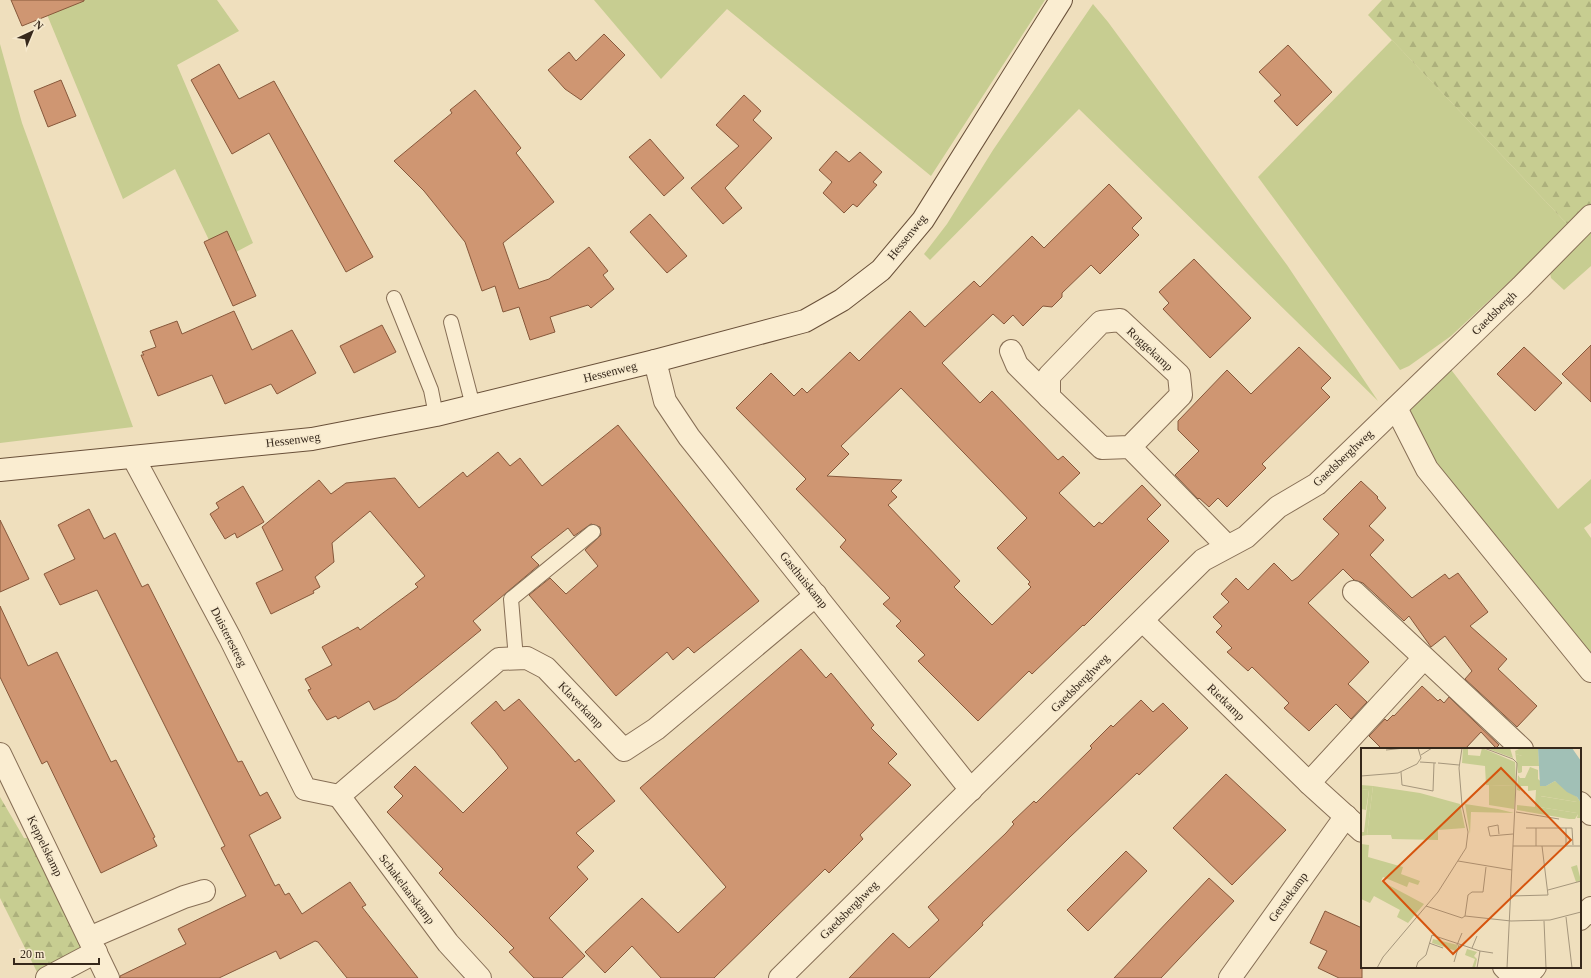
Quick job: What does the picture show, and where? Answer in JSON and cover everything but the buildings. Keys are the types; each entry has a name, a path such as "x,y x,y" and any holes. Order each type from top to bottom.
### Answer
{"street":[{"name":"Hessenweg","path":"0,470 312,439 436,415 655,361 805,321 842,300 881,270 923,220 1061,0"},
{"name":"Gaedsbergh","path":"1396,408 1521,287 1591,216"},
{"name":"Roggekamp","path":"1050,397 1049,376 1102,322 1120,320 1179,375 1181,395 1130,447"},
{"path":"1011,351 1017,365 1102,448 1130,447 1227,546"},
{"name":"Gasthuiskamp","path":"655,361 665,401 689,437 971,790"},
{"name":"Gaedsberghweg","path":"791,974 971,790 1203,560 1246,536 1278,507 1317,484 1396,408"},
{"path":"1396,408 1427,469 1591,671"},
{"name":"Duisteresteeg","path":"133,457 230,638 305,789 339,796"},
{"path":"1354,592 1521,748"},
{"name":"Klaverkamp","path":"339,796 499,659 527,658 546,668 624,750 656,729 816,595"},
{"name":"Rietkamp","path":"1143,621 1309,783 1361,830"},
{"path":"1309,783 1424,658"},
{"name":"Keppelskamp","path":"0,754 108,978"},
{"name":"Schakelaarskamp","path":"339,796 448,943 480,978"},
{"path":"1581,804 1591,814"},
{"name":"Gerstekamp","path":"1230,978 1346,816"},
{"path":"46,978 93,945 184,897 204,892"},
{"path":"1581,918 1591,908"},
{"path":"1505,968 1516,978"},
{"path":"1525,978 1534,968"}],"lane":[{"path":"394,298 431,390 436,415"},
{"path":"451,322 473,406"},
{"path":"516,659 511,599 593,532"}],"green space":[{"path":"41,0 217,0 239,31 177,65 253,243 219,261 175,169 123,199"},
{"path":"594,0 1045,0 931,176 727,9 661,79"},
{"path":"1382,0 1591,0 1591,204 1569,226 1368,15"},
{"path":"1093,4 1108,22 1287,265 1378,401 1079,109 930,260 924,254 947,224 993,150"},
{"path":"1392,40 1569,226 1451,336 1409,366 1400,370 1258,177"},
{"path":"0,44 22,123 133,427 0,443"},
{"path":"1591,226 1591,266 1564,290 1551,278 1550,273"},
{"path":"1449,367 1558,509 1591,479 1591,523 1584,528 1591,538 1591,655 1459,494 1420,438 1410,414 1412,405"},
{"path":"0,797 24,838 35,838 89,946 37,972 0,898"}]}
